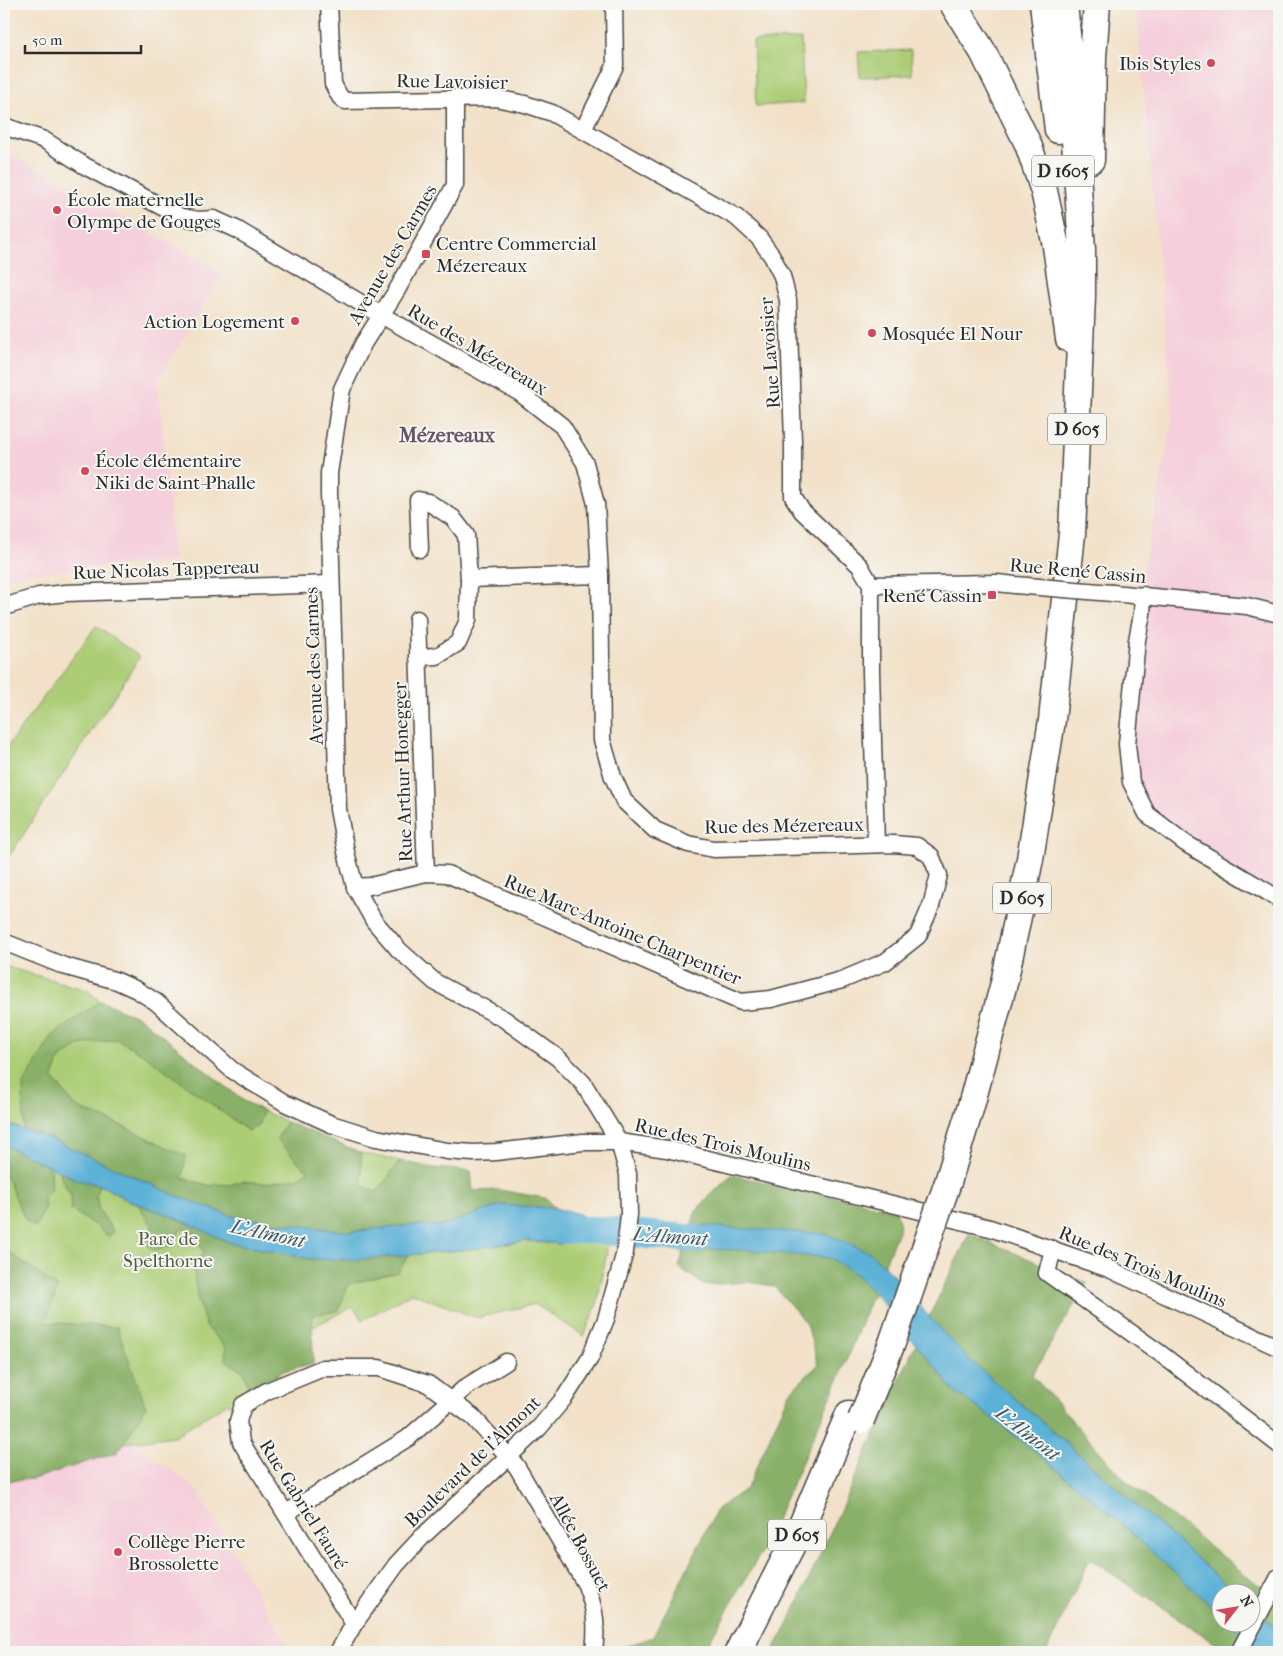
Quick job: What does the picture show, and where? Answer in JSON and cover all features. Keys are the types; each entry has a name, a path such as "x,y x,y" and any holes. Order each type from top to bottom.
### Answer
{"main road":[{"path":"953,4 984,52 1031,154 1044,191 1056,246 1069,340"},
{"name":"D 1605","path":"1043,4 1064,178 1069,340"},
{"name":"D 1605","path":"1064,4 1070,63 1082,250"},
{"path":"1082,250 1092,148 1097,4"},
{"name":"D 605","path":"942,1181 971,1106 1004,982 1030,859 1052,720 1072,534 1082,296 1082,250"},
{"name":"D 605","path":"738,1652 895,1335 942,1181 987,999 1029,792 1039,725 1057,566 1069,340"},
{"name":"D 605","path":"752,1652 802,1554 829,1494 855,1417"}],"street":[{"name":"Rue Lavoisier","path":"329,4 333,84 340,97 345,101 495,98 525,104 552,113 736,217 759,238 772,256 782,276 788,300 793,497 802,511 860,566 871,585"},
{"path":"583,130 615,66 614,4"},
{"name":"Avenue des Carmes","path":"455,98 454,185 397,290 363,344 342,389 329,473 338,809 355,887 374,921 399,950 435,982 504,1019 558,1058 583,1083 619,1142"},
{"name":"Rue des Mézereaux","path":"4,120 4,126 44,140 85,166 181,217 198,220 214,219 222,222 381,315 520,393 562,426 584,463 596,504 600,575 602,740 612,777 624,802 655,830 688,844 714,849 876,844"},
{"name":"Rue Arthur Honegger","path":"418,657 437,656 458,643 468,620 466,535 453,518 428,502 418,500 420,549"},
{"path":"468,579 600,575"},
{"name":"Rue René Cassin","path":"871,585 997,583 1247,606 1279,614"},
{"name":"Rue Nicolas Tappereau","path":"4,607 39,596 66,593 331,584"},
{"path":"871,585 871,680 876,844"},
{"path":"1143,595 1127,744 1131,782 1147,814 1185,843 1279,899"},
{"name":"Rue Arthur Honegger","path":"355,887 370,886 426,873 417,619"},
{"name":"Rue Marc-Antoine Charpentier","path":"426,873 446,874 742,1002 771,999 842,980 885,962 918,936 932,906 939,875 931,856 917,846 876,844"},
{"name":"Rue des Trois Moulins","path":"4,942 64,966 117,981 137,990 156,1002 232,1070 285,1103 330,1124 376,1138 447,1150 473,1152 496,1152 583,1142 619,1142 667,1149 980,1226 1053,1249 1109,1269 1279,1348"},
{"name":"Boulevard de l'Almont","path":"338,1652 354,1624 396,1565 423,1536 539,1428 565,1397 590,1358 606,1319 625,1252 628,1214 628,1174 619,1142"},
{"path":"1053,1249 1047,1273 1161,1354 1279,1445"},
{"path":"286,1513 408,1438 466,1386 506,1362"},
{"name":"Rue Gabriel Fauré","path":"354,1624 241,1442 238,1421 243,1405 266,1391 323,1368 379,1368 428,1384 474,1417 509,1457"},
{"name":"Allée Bossuet","path":"509,1457 517,1467 586,1585 593,1605 597,1627 594,1652"},
{"path":"1241,1648 1279,1577"}],"shaded area":[{"path":"1136,4 1279,4 1279,902 1142,814 1122,745 1138,596 1173,416"},
{"name":"École élémentaire Niki de Saint-Phalle","path":"4,151 216,269 222,275 158,380 174,562 117,565 24,574 4,579"},
{"name":"Collège Pierre Brossolette","path":"131,1443 194,1486 292,1652 4,1652 4,1471 111,1445"}],"green space":[{"path":"801,39 804,103 756,106 753,41"},
{"path":"911,50 912,75 860,77 858,52"},
{"path":"96,626 140,657 4,864 4,751"},
{"name":"Parc de Spelthorne","path":"4,966 87,990 100,1001 140,1018 245,1102 286,1122 361,1153 400,1161 409,1255 527,1241 559,1244 609,1240 597,1304 584,1336 535,1304 477,1318 412,1293 363,1320 353,1307 312,1327 313,1363 286,1370 250,1390 232,1409 228,1403 174,1436 111,1445 4,1471 4,1145 31,1158 24,1130 4,1123"},
{"path":"100,1001 140,1018 245,1102 263,1111 258,1126 248,1131 146,1056 117,1039 80,1045 60,1058 53,1078 76,1107 118,1124 186,1156 182,1178 212,1186 216,1184 229,1185 243,1181 265,1183 298,1178 309,1170 303,1167 277,1139 286,1122 361,1153 362,1186 377,1192 400,1161 434,1168 471,1171 473,1191 499,1190 545,1198 555,1208 501,1205 442,1226 412,1225 348,1232 235,1217 182,1198 46,1137 24,1130 23,1085 52,1036"},
{"path":"4,1145 50,1167 51,1190 44,1196 45,1209 35,1227 25,1220 4,1171"},
{"path":"60,1172 78,1180 100,1185 96,1197 99,1210 113,1231 109,1237 71,1210 71,1195 62,1181"},
{"path":"731,1175 896,1210 900,1226 835,1388 763,1549 703,1652 624,1652 627,1646 653,1637 717,1509 747,1488 790,1392 818,1365 807,1324 774,1286 749,1282 704,1285 679,1267 696,1210"},
{"path":"138,1204 174,1217 228,1242 310,1259 356,1260 409,1255 398,1272 349,1284 338,1311 312,1315 313,1363 286,1370 250,1390 243,1371 225,1360 226,1348 206,1326 197,1297 193,1265 204,1253 194,1232 181,1228 172,1247 152,1250 143,1240 153,1225 149,1222"},
{"path":"969,1234 1087,1283 1032,1375 1124,1479 1257,1584 1210,1584 1210,1634 1260,1634 1260,1586 1279,1601 1279,1652 1228,1652 1090,1559 1046,1652 772,1652 788,1625 914,1348"},
{"path":"4,1248 58,1288 45,1322 117,1327 146,1407 118,1452 33,1479 4,1481"}],"water":[{"path":"4,1123 46,1137 182,1198 235,1217 348,1232 412,1225 442,1226 501,1205 555,1208 579,1214 596,1223 594,1240 559,1244 527,1241 471,1249 356,1260 310,1259 228,1242 174,1217 128,1200 100,1185 78,1180 4,1145"},
{"path":"674,1224 826,1234 869,1252 916,1296 922,1309 967,1358 1226,1584 1210,1584 1210,1605 1115,1518 1032,1449 954,1391 880,1299 858,1276 830,1258 746,1250 700,1249 674,1242 661,1242 658,1229"},
{"path":"1260,1614 1279,1631 1279,1652 1262,1652 1242,1634 1260,1634"}],"waterway":[{"name":"L'Almont","path":"558,1230 594,1230 697,1239"}],"place":[{"name":"Ibis Styles","path":"1211,63"},
{"name":"École maternelle Olympe de Gouges","path":"57,210"},
{"name":"Centre Commercial Mézereaux","path":"426,254"},
{"name":"Action Logement","path":"295,321"},
{"name":"Mosquée El Nour","path":"872,333"},
{"name":"École élémentaire Niki de Saint-Phalle","path":"85,471"},
{"name":"René Cassin","path":"992,595"},
{"name":"Collège Pierre Brossolette","path":"118,1552"}],"district":[{"name":"Mézereaux","path":"447,435"}]}
